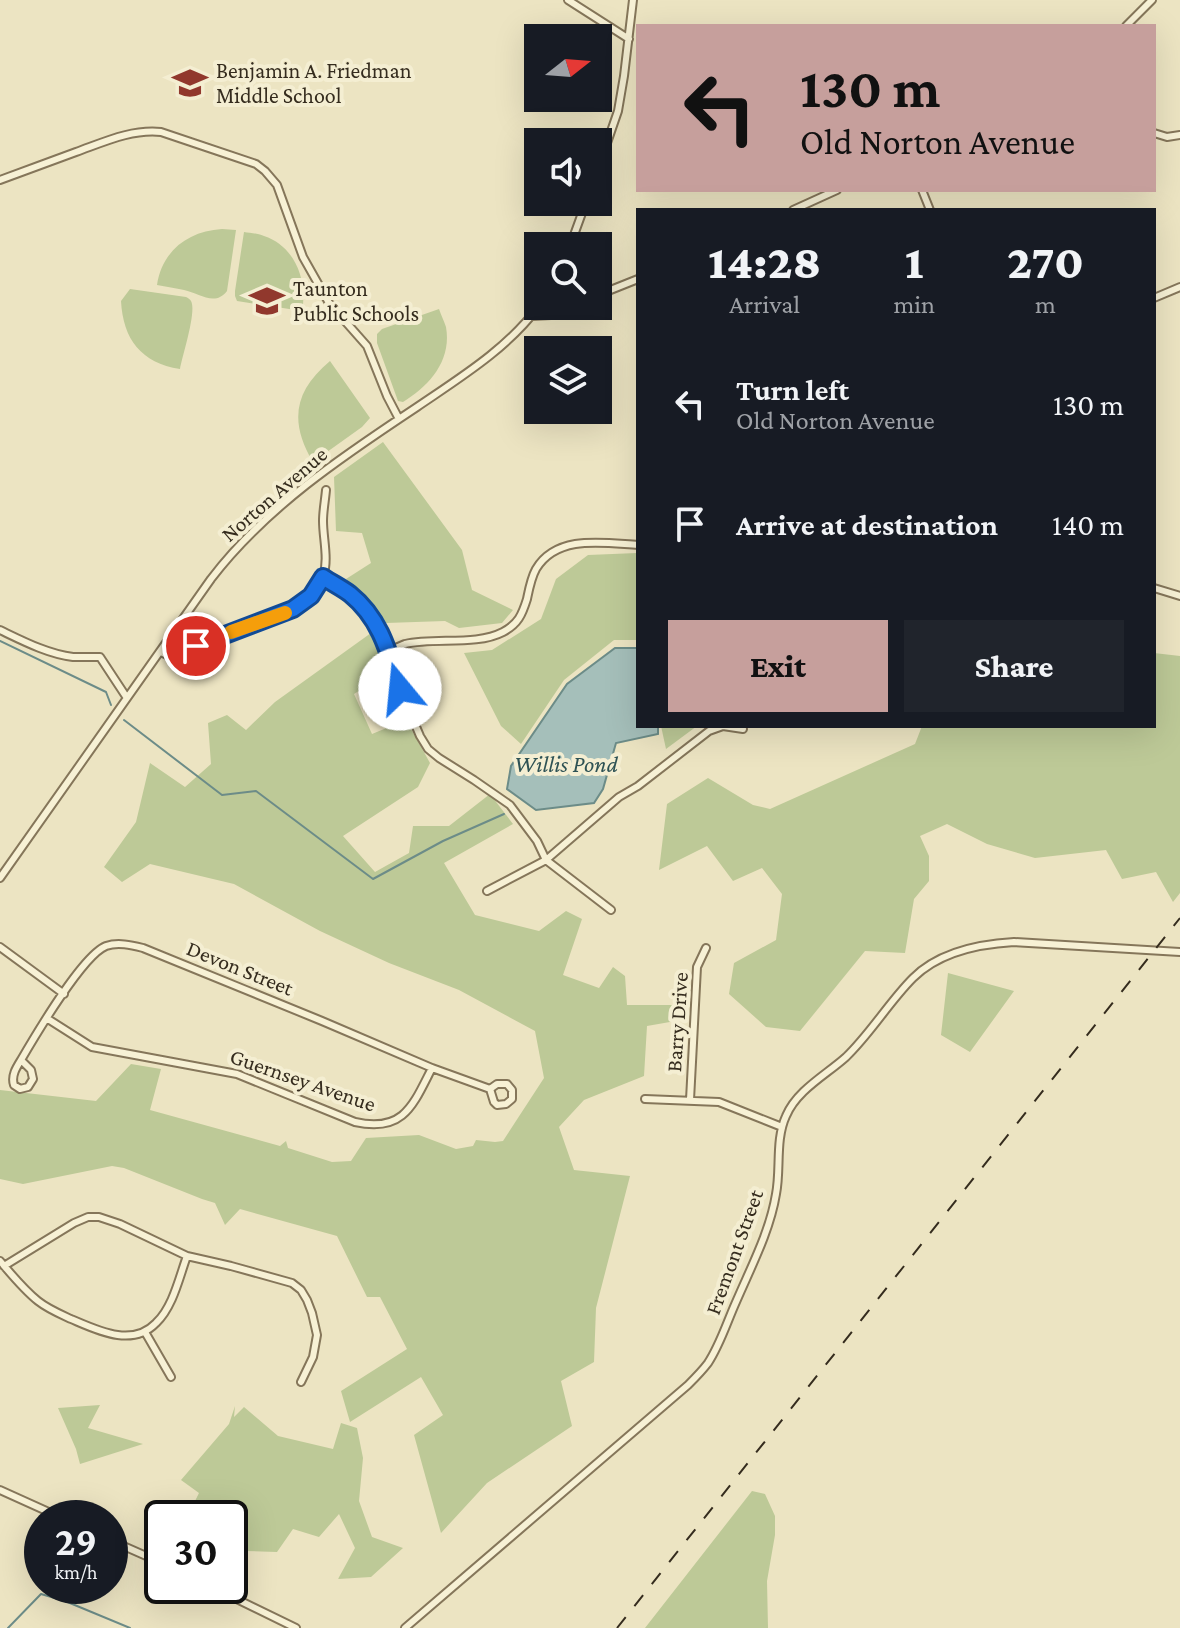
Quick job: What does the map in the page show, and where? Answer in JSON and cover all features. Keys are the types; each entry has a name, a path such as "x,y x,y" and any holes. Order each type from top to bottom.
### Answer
{"street":[{"path":"568,0 629,39"},
{"path":"612,128 618,111 633,0"},
{"path":"1128,24 1152,0"},
{"path":"0,180 109,140 149,131 161,132 256,164 277,185 303,257 329,303 367,346 399,419"},
{"path":"1156,134 1167,137 1180,135"},
{"path":"797,208 833,192"},
{"path":"612,289 636,280"},
{"path":"1156,297 1180,287"},
{"name":"Norton Avenue","path":"0,878 211,579 247,536 325,472 485,360 528,320"},
{"path":"161,652 173,656 286,613 311,596 323,577 325,566 323,520 326,490"},
{"path":"388,651 406,644 499,634 520,619 536,570 547,557 562,547 581,543 636,545"},
{"path":"323,577 351,594 378,627 424,744 439,758 510,805 537,841 546,860 611,910"},
{"path":"1156,589 1180,596"},
{"path":"0,630 60,654 100,657 127,698"},
{"path":"487,891 546,860 619,797 717,728"},
{"path":"736,728 743,729"},
{"name":"Fremont Street","path":"405,1628 688,1385 706,1365 720,1340 770,1220 777,1193 782,1127 790,1108 800,1095 849,1054 913,978 939,960 975,947 1014,942 1180,952"},
{"name":"Devon Street","path":"21,1060 96,952 112,945 130,945 157,953 432,1068 490,1089"},
{"path":"0,947 64,994"},
{"name":"Barry Drive","path":"690,1100 697,967 706,948"},
{"name":"Guernsey Avenue","path":"48,1019 92,1047 237,1074 369,1125 387,1123 406,1114 432,1068"},
{"path":"21,1060 29,1066 33,1079 28,1087 20,1089 12,1082 21,1060"},
{"path":"645,1099 719,1102 782,1127"},
{"path":"187,1256 167,1308 157,1323 145,1332 133,1335 110,1335 54,1311 36,1300 2,1264 74,1223 93,1217 120,1224 187,1256 280,1278 301,1290 312,1313 317,1335 313,1357 301,1382"},
{"path":"145,1332 171,1377"},
{"path":"0,1490 24,1501"},
{"path":"247,1604 296,1628"}],"green space":[{"path":"222,229 236,230 227,291 222,296 212,299 157,285 164,262 179,245 198,234"},
{"path":"244,232 275,241 291,256 301,277 302,311 237,301 235,291"},
{"path":"130,289 191,300 191,324 180,369 166,366 145,355 130,338 121,301"},
{"path":"439,309 447,339 442,361 422,388 403,402 398,401 377,343 377,334 382,329"},
{"path":"330,361 370,418 313,462 300,434 299,408 309,384"},
{"path":"383,442 462,550 472,590 513,610 502,623 459,628 445,621 386,623 346,579 371,563 362,533 336,531 334,477"},
{"path":"636,553 636,640 614,640 564,680 521,744 501,726 464,653 492,650 541,619 556,579 588,555"},
{"path":"371,633 389,672 354,694 372,734 406,720 430,763 418,787 343,836 375,872 409,853 413,826 449,826 490,794 513,824 444,863 475,915 539,931 566,911 582,919 563,975 599,988 613,967 625,976 627,1005 685,1005 687,1019 647,1026 644,1076 584,1100 559,1127 574,1170 630,1176 596,1308 594,1362 561,1381 572,1426 487,1483 441,1533 414,1435 443,1415 421,1377 350,1422 341,1391 407,1349 380,1297 367,1297 337,1236 240,1209 225,1225 215,1203 124,1168 112,1166 23,1184 0,1179 0,1090 96,1101 131,1064 161,1069 150,1110 280,1146 286,1141 288,1148 332,1162 351,1161 366,1138 419,1135 456,1149 473,1146 476,1140 503,1141 544,1078 535,1031 459,990 389,963 320,931 234,884 150,864 122,882 104,867 136,822 150,763 185,787 211,764 208,723 227,715 246,730 275,702"},
{"path":"1156,653 1180,656 1180,893 1173,902 1156,872 1122,879 1106,850 1035,858 987,844 947,824 920,836 929,856 929,881 914,899 905,953 865,951 800,1031 766,1027 729,994 734,963 776,940 782,894 762,868 733,881 707,846 659,870 667,804 708,778 753,805 770,809 915,744 921,728 1156,728"},
{"path":"661,728 694,728 666,749"},
{"path":"948,973 1014,991 970,1052 941,1035"},
{"path":"100,1405 88,1428 143,1444 80,1464 58,1408"},
{"path":"235,1406 234,1417 244,1407 278,1436 333,1449 341,1423 357,1428 363,1458 359,1501 372,1537 403,1548 371,1577 338,1579 355,1548 339,1514 319,1537 293,1529 277,1552 248,1551 248,1500 196,1500 199,1493 181,1480 229,1424"},
{"path":"752,1491 765,1494 775,1516 767,1581 768,1628 645,1628"}],"water":[{"name":"Willis Pond","path":"615,648 636,648 636,728 658,728 658,734 616,743 603,789 594,803 536,810 507,789 511,766 567,684"}],"waterway":[{"path":"0,641 106,692 111,705"},
{"path":"124,720 222,795 256,791 373,879 443,841 504,814"},
{"path":"8,1628 41,1594 130,1628"}],"railway":[{"path":"617,1628 1180,918"}],"slow traffic":[{"path":"231,632 285,613"}],"place":[{"name":"Benjamin A. Friedman Middle School","path":"190,83"},
{"name":"Taunton Public Schools","path":"267,301"}],"route":[{"path":"196,646 286,613 311,596 323,577 351,594 378,627 400,689"}]}
